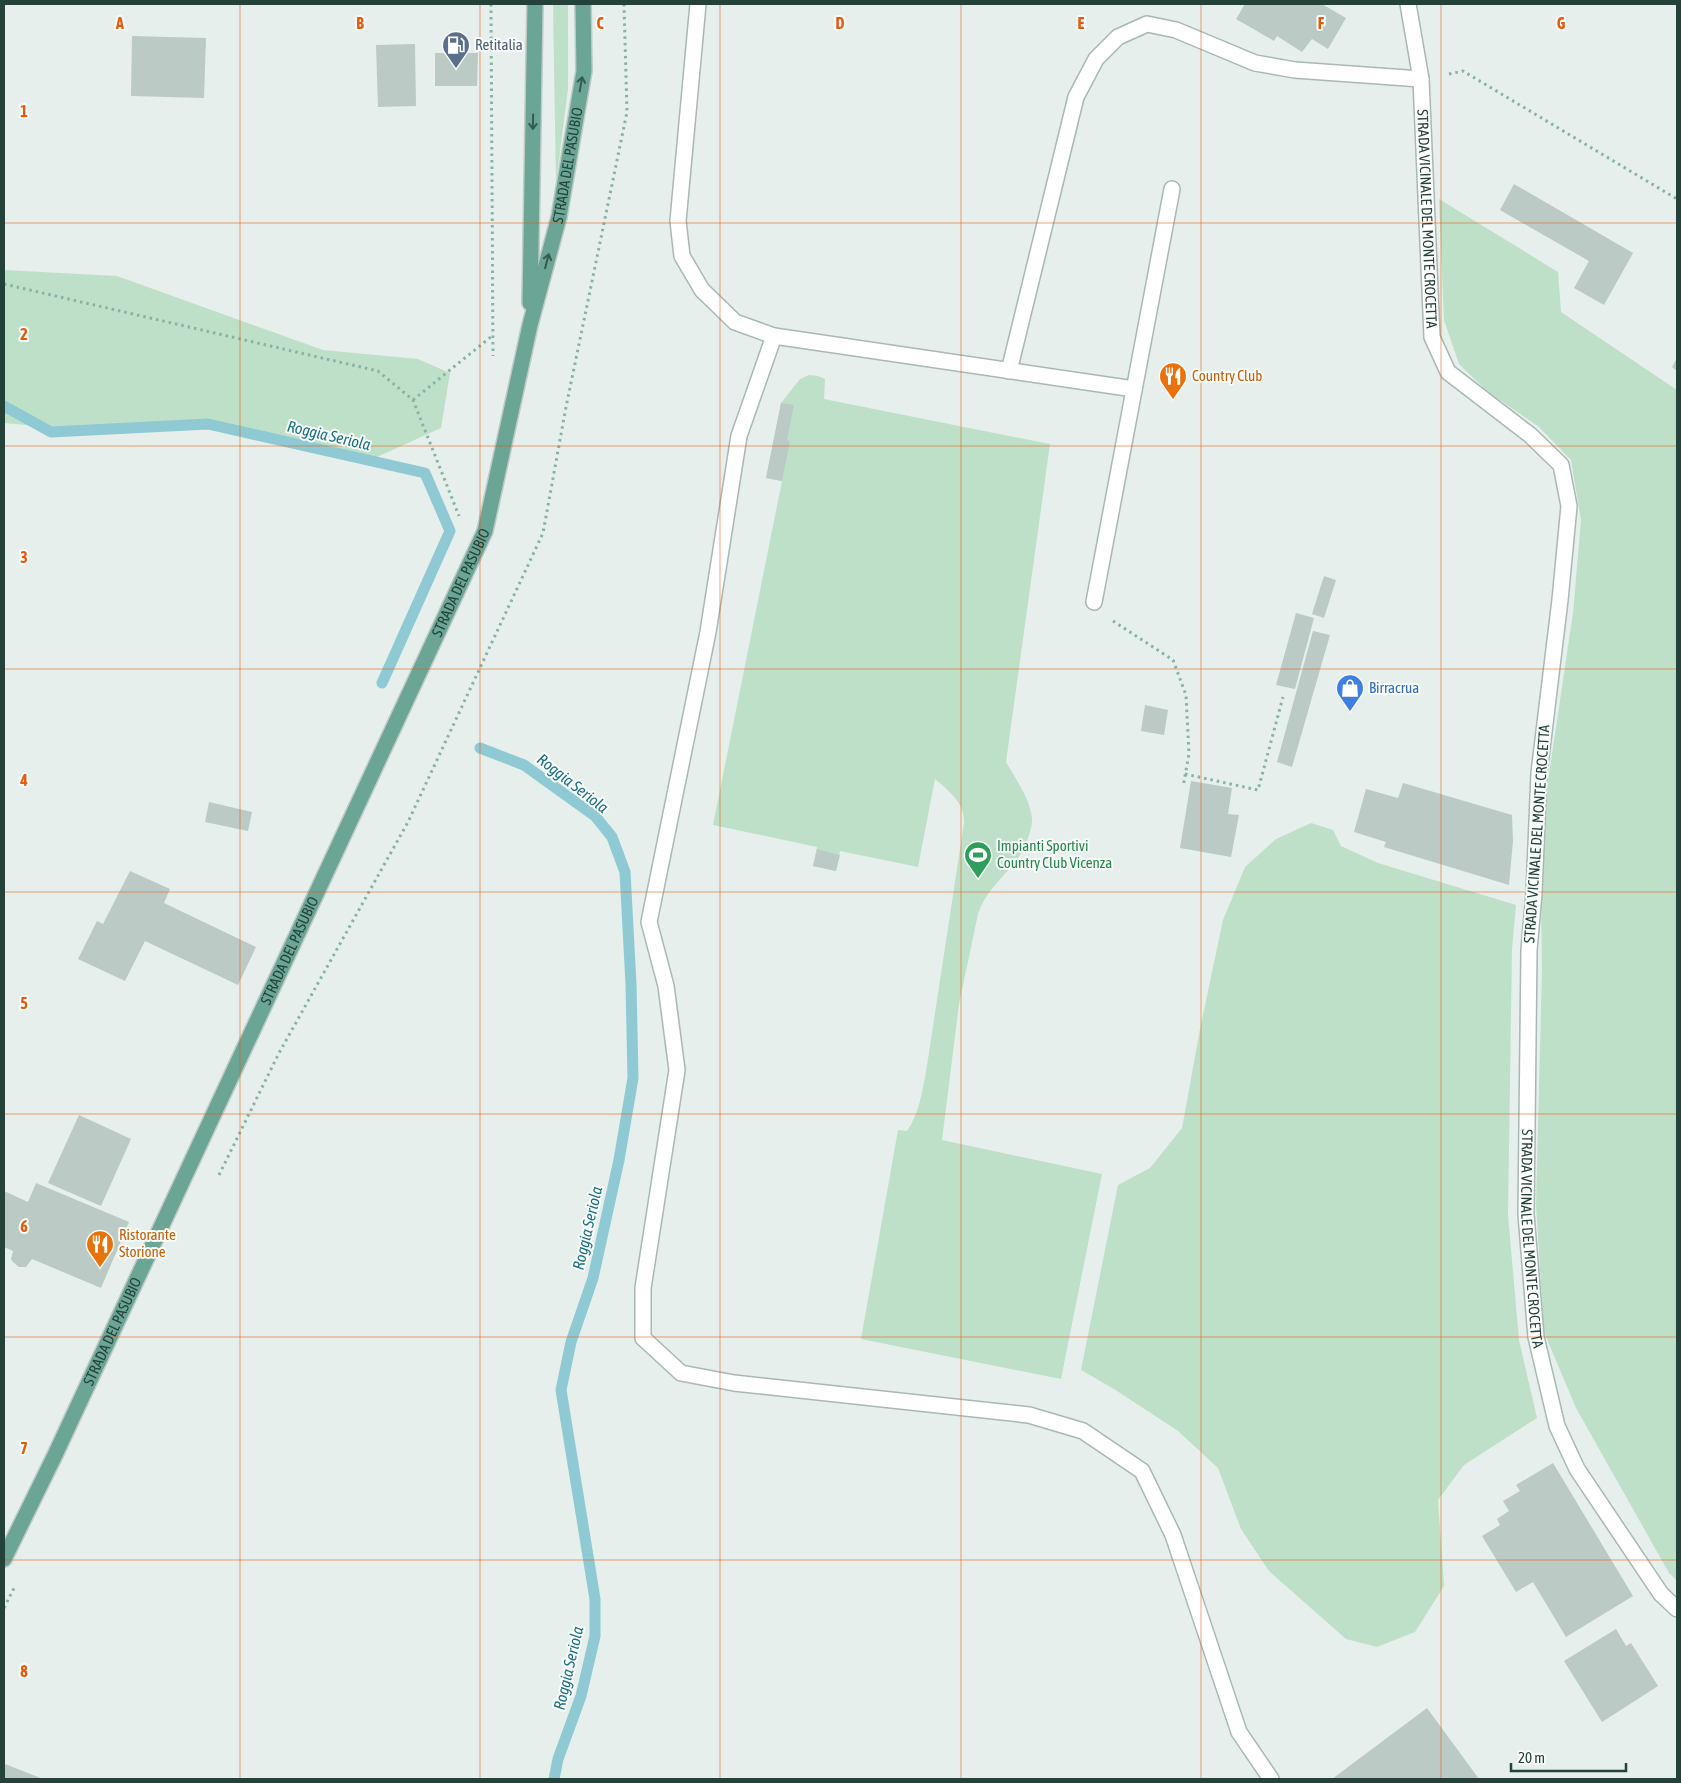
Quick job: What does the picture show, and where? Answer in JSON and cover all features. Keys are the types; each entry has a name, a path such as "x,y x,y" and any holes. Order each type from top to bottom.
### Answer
{"main road":[{"name":"STRADA DEL PASUBIO","path":"530,324 535,4"},
{"name":"STRADA DEL PASUBIO","path":"4,1559 55,1455 485,531 530,324 559,217 584,71 583,4"}],"street":[{"path":"698,4 678,221 682,256 702,290 735,322 774,336 1134,389"},
{"name":"STRADA VICINALE DEL MONTE CROCETTA","path":"1408,4 1421,79 1432,337 1448,372 1530,435 1560,465 1569,506 1560,600 1539,773 1534,893 1529,950 1526,1214 1536,1337 1557,1426 1576,1469 1662,1594 1677,1608"},
{"path":"1008,371 1076,97 1096,59 1118,37 1147,24 1176,30 1255,63 1296,70 1421,79"},
{"path":"1094,602 1172,189"},
{"path":"774,336 739,436 708,632 649,922 666,986 677,1070 643,1288 642,1338 681,1373 734,1383 1028,1415 1083,1431 1135,1466 1142,1471 1173,1535 1239,1732 1271,1779"}],"path":[{"path":"491,4 493,364"},
{"path":"1421,79 1463,71 1677,199"},
{"path":"4,284 378,370 413,400 461,520"},
{"path":"413,400 492,335"},
{"path":"1094,602 1114,623 1173,660 1186,694 1189,754 1183,787"},
{"path":"1185,774 1258,790 1283,697"}],"green space":[{"path":"553,4 568,4 568,89 556,182"},
{"path":"1439,199 1558,272 1561,312 1677,390 1677,1581 1669,1573 1576,1408 1544,1332 1536,1205 1542,969 1541,894 1548,781 1573,613 1581,520 1571,460 1539,427 1487,391 1459,364 1444,320"},
{"path":"4,270 117,276 323,350 418,359 450,373 441,428 366,462 218,427 114,429 4,423"},
{"name":"Impianti Sportivi Country Club Vicenza","path":"809,375 825,379 824,399 1050,444 1006,762 1022,788 1031,811 1032,824 1026,844 1019,857 996,883 978,914 959,1004 942,1140 1102,1174 1061,1379 861,1339 898,1130 907,1131 911,1124 920,1103 926,1072 964,823 964,816 959,803 935,779 918,867 840,851 836,871 813,866 817,847 713,825 782,481 766,478 781,403 800,379"},
{"path":"1311,823 1333,830 1341,846 1378,863 1516,905 1512,949 1508,1215 1519,1340 1537,1418 1464,1465 1438,1500 1444,1586 1415,1632 1377,1647 1346,1639 1269,1571 1241,1529 1218,1468 1178,1431 1081,1370 1118,1185 1150,1168 1182,1128 1223,920 1245,867 1276,839"}],"building":[{"path":"1245,4 1322,4 1346,18 1328,49 1312,39 1302,52 1277,36 1274,41 1236,19"},
{"path":"132,36 206,38 204,98 131,96"},
{"path":"415,44 416,106 378,107 376,45"},
{"name":"Retitalia","path":"435,53 478,53 477,86 435,86"},
{"path":"1514,184 1633,253 1604,305 1574,288 1589,261 1500,210"},
{"path":"1677,358 1677,371 1672,367"},
{"path":"781,403 794,405 787,440 790,441 782,481 766,478"},
{"path":"1324,576 1336,580 1324,618 1312,614"},
{"path":"1296,613 1314,618 1295,689 1276,685"},
{"path":"1313,631 1330,635 1292,767 1277,762"},
{"path":"1145,705 1168,710 1164,735 1141,731"},
{"path":"1191,781 1232,788 1228,814 1239,815 1231,857 1180,848"},
{"path":"1403,783 1512,815 1513,841 1509,885 1384,847 1386,842 1354,832 1366,789 1398,798"},
{"path":"209,802 252,812 248,831 205,822"},
{"path":"817,849 840,855 836,871 813,866"},
{"path":"130,871 170,889 164,903 256,947 238,985 145,941 125,981 78,959 97,921 103,924"},
{"path":"79,1115 131,1139 101,1206 48,1183"},
{"path":"36,1183 129,1222 101,1288 32,1259 26,1267 19,1267 11,1259 13,1251 4,1247 4,1191 28,1202"},
{"path":"1553,1463 1633,1596 1566,1637 1533,1582 1516,1592 1482,1536 1500,1525 1497,1519 1509,1511 1503,1501 1520,1491 1516,1485"},
{"path":"1616,1629 1626,1646 1631,1643 1658,1686 1602,1722 1564,1661"},
{"path":"1427,1708 1479,1779 1332,1779"},
{"path":"5,1764 43,1779 4,1779"}],"waterway":[{"name":"Roggia Seriola","path":"4,406 51,432 208,424 425,473 450,531 382,683"},
{"name":"Roggia Seriola","path":"480,748 524,765 595,816 612,837 625,872 631,984 633,1078 619,1160 593,1278 571,1342 561,1390 595,1599 595,1636 581,1696 558,1759 554,1779"}],"place":[{"name":"Retitalia","path":"456,69"},
{"name":"Country Club","path":"1173,400"},
{"name":"Birracrua","path":"1350,712"},
{"name":"Impianti Sportivi Country Club Vicenza","path":"978,879"},
{"name":"Ristorante Storione","path":"100,1268"}]}
